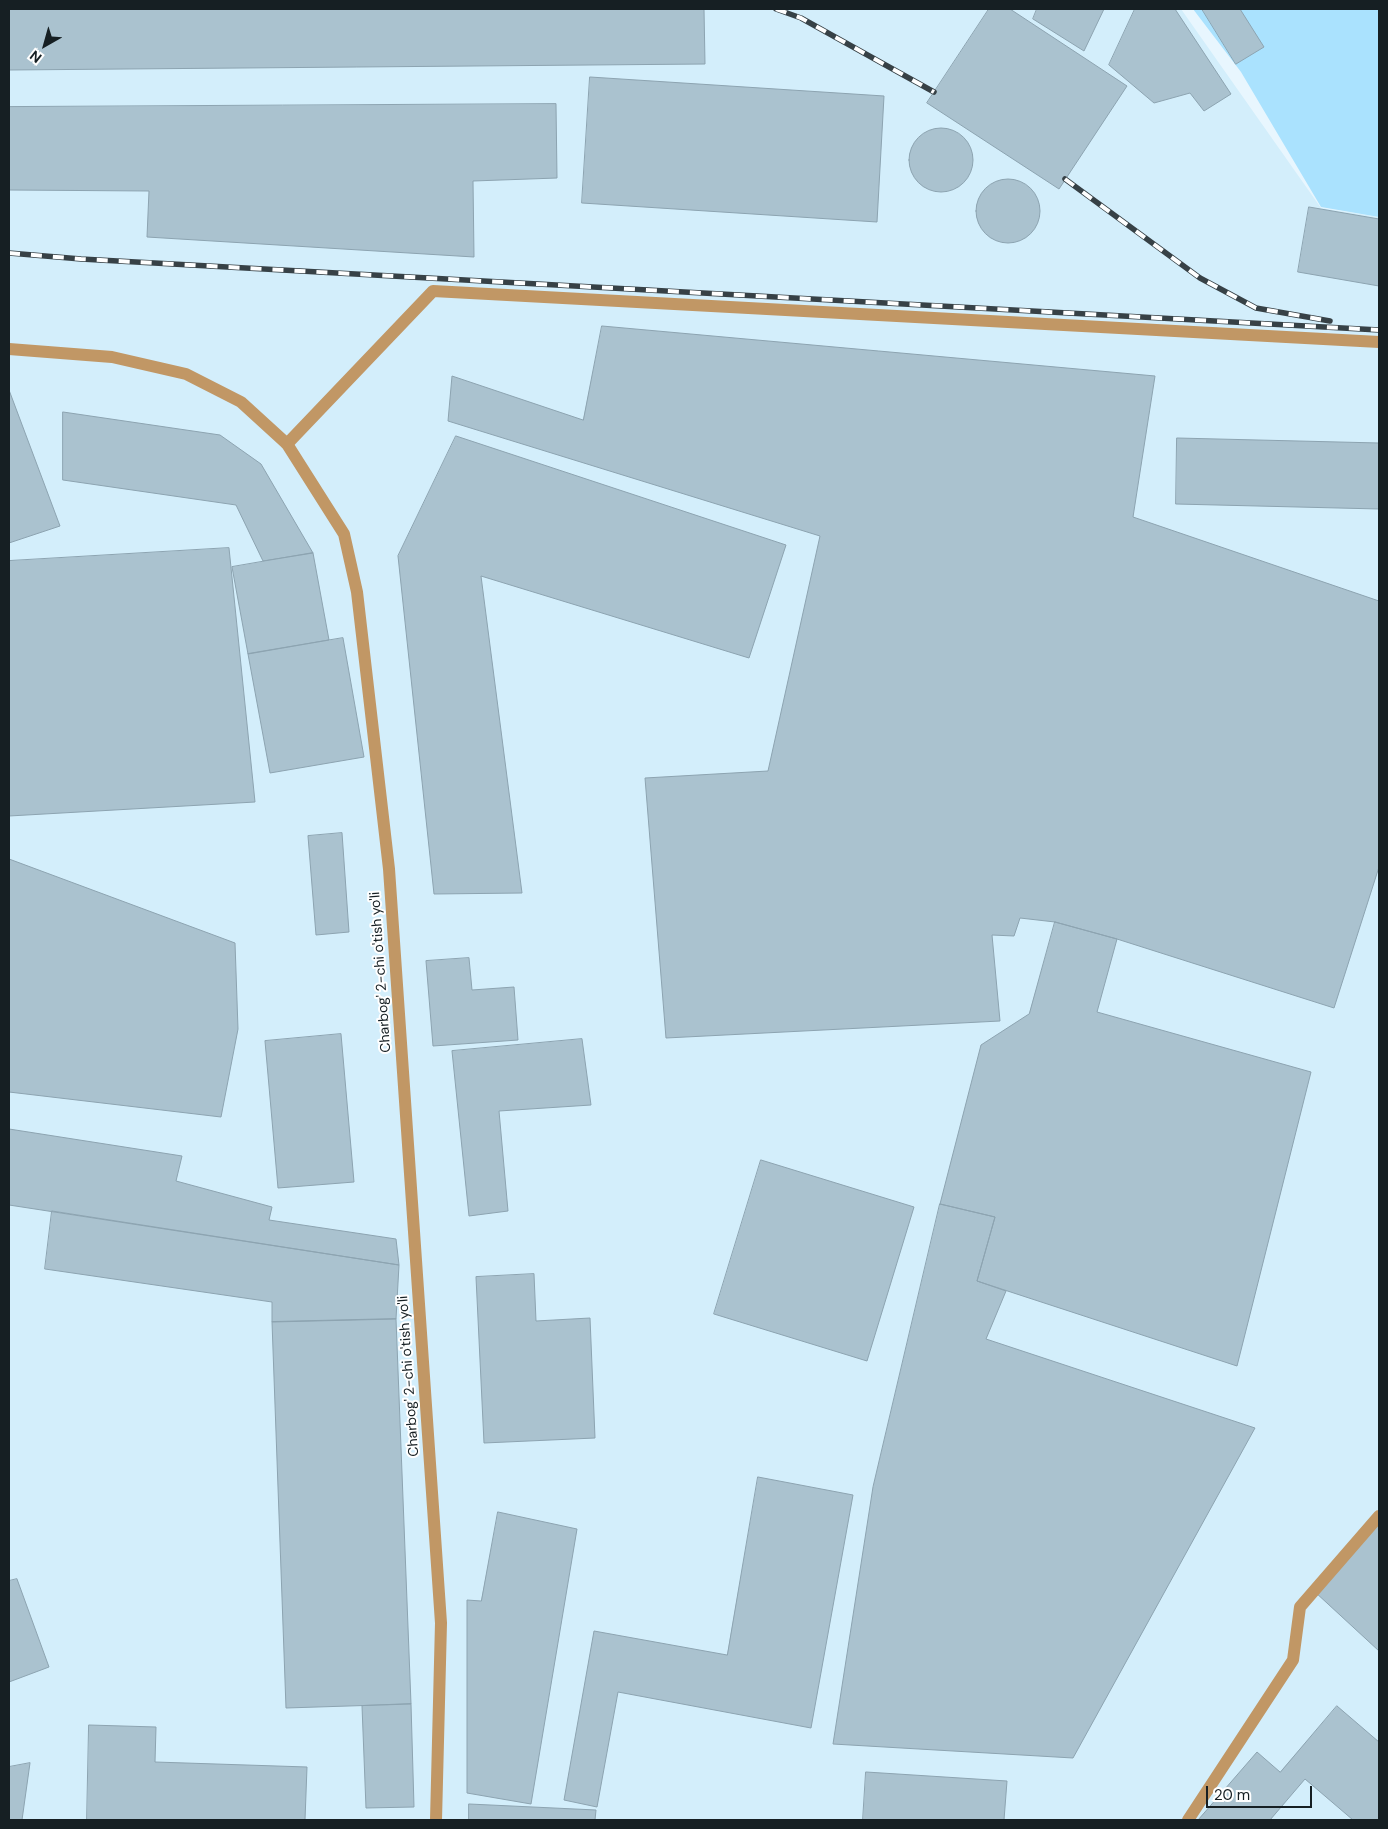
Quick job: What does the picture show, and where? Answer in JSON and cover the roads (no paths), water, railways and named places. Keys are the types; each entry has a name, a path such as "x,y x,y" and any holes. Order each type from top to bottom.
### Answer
{"street":[{"path":"287,444 433,291 1379,342"},
{"name":"Charbog' 2-chi o'tish yo'li","path":"9,349 112,357 186,374 241,402 287,444 344,534 357,592 389,869 441,1623 436,1820"},
{"path":"1188,1820 1293,1660 1300,1607 1379,1516"}],"railway":[{"path":"776,9 801,18 934,92"},
{"path":"1065,179 1200,278 1256,308 1330,321"},
{"path":"9,253 81,259 1379,330"}]}
